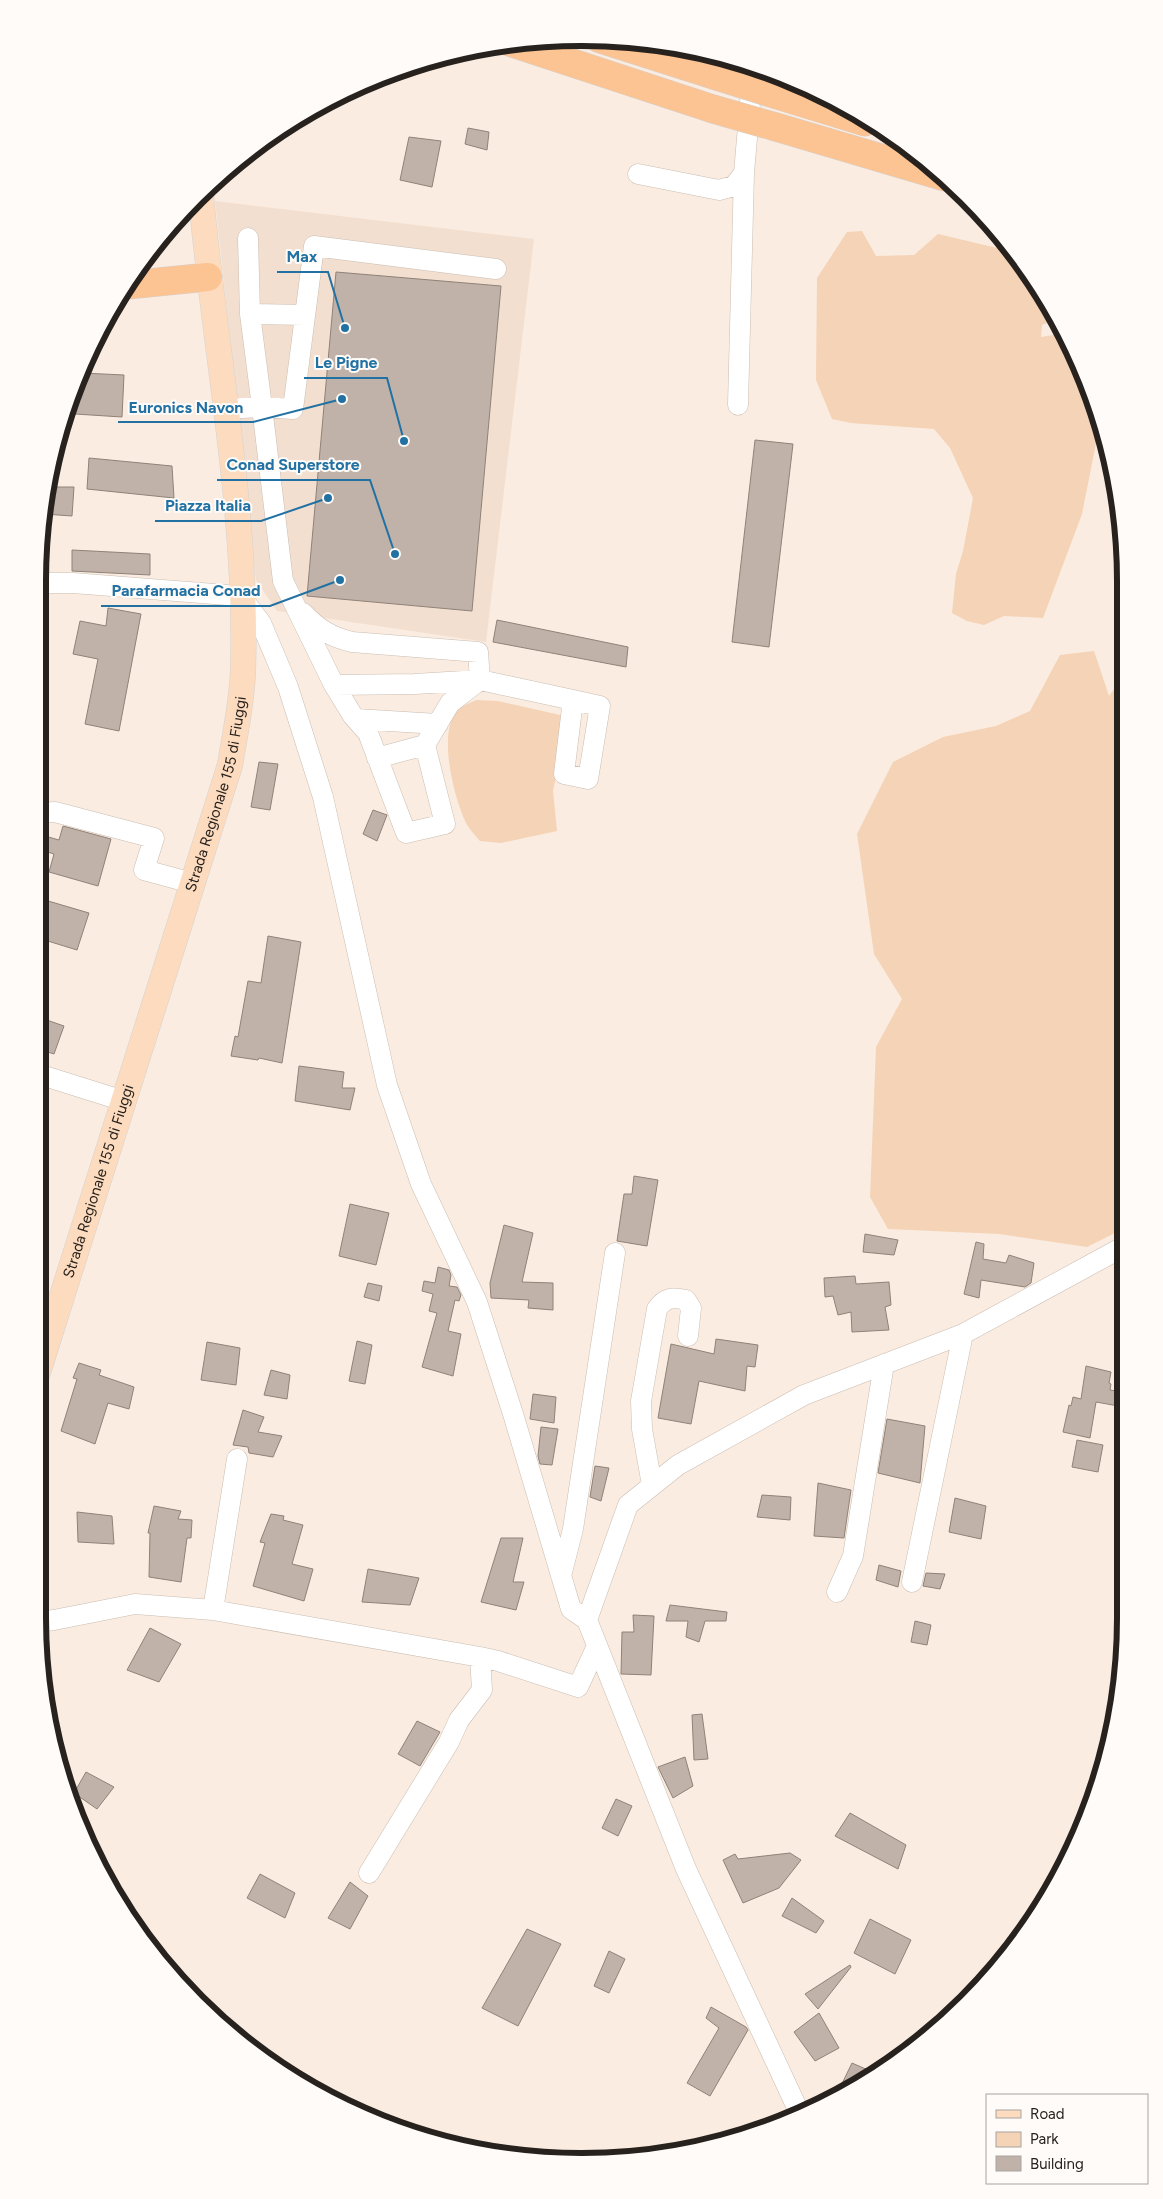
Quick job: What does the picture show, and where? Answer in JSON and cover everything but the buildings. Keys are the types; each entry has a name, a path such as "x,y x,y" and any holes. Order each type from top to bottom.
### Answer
{"highway":[{"path":"530,49 713,109 924,171"},
{"path":"630,49 847,117"},
{"path":"136,284 208,277"}],"main road":[{"name":"Strada Regionale 155 di Fiuggi","path":"46,1347 230,765 243,674 243,599 225,409 208,277 202,204"}],"street":[{"path":"738,404 744,173 753,75"},
{"path":"638,174 719,190 734,186 744,173"},
{"path":"248,238 250,314 283,581 334,685 356,719 368,733 406,833 445,824 425,745"},
{"path":"225,409 262,407 293,409 314,246 496,269"},
{"path":"250,314 305,315"},
{"path":"46,583 73,583 227,594 243,599 261,623 272,647 307,744 323,797 339,877 387,1085 421,1184 477,1302 514,1417 571,1609 587,1620 686,1869 797,2107"},
{"path":"295,605 318,629 336,638 352,642 478,652 480,680"},
{"path":"377,758 425,745 450,702 480,680"},
{"path":"334,685 415,684 480,680 573,700"},
{"path":"356,719 438,724"},
{"path":"46,813 55,812 154,838 144,870 192,883"},
{"path":"46,1077 124,1101"},
{"path":"587,1620 628,1505 678,1464 804,1395 963,1334 1117,1250"},
{"path":"561,1576 573,1529 615,1252"},
{"path":"652,1485 642,1429 641,1401 657,1309 662,1301 674,1297 686,1300 691,1308 688,1336"},
{"path":"912,1582 963,1334"},
{"path":"837,1592 853,1556 884,1364"},
{"path":"213,1610 237,1459"},
{"path":"46,1621 135,1604 213,1610 480,1657 578,1687 597,1646"},
{"path":"368,1873 449,1742 459,1720 482,1690 480,1657"}],"shaded area":[{"path":"215,201 534,239 486,642 277,611 256,580"}],"green space":[{"path":"862,231 876,256 914,255 938,234 1000,249 1027,284 1049,322 1042,325 1041,337 1056,334 1062,345 1076,377 1097,437 1082,514 1043,618 1004,616 984,625 967,621 952,613 956,574 963,551 973,498 950,448 934,429 851,423 832,419 816,380 817,278 847,232"},
{"path":"1094,651 1109,696 1117,685 1117,1232 1087,1247 999,1234 888,1229 870,1197 876,1047 902,999 874,954 857,834 893,762 943,737 996,726 1030,711 1060,655"},
{"path":"476,700 498,701 569,717 553,791 557,831 501,843 480,841 467,825 461,812 453,783 448,750 448,735 456,711"}],"place":[{"name":"Max","path":"345,328"},
{"name":"Euronics Navon","path":"342,399"},
{"name":"Le Pigne","path":"404,441"},
{"name":"Piazza Italia","path":"328,498"},
{"name":"Conad Superstore","path":"395,554"},
{"name":"Parafarmacia Conad","path":"340,580"}]}
